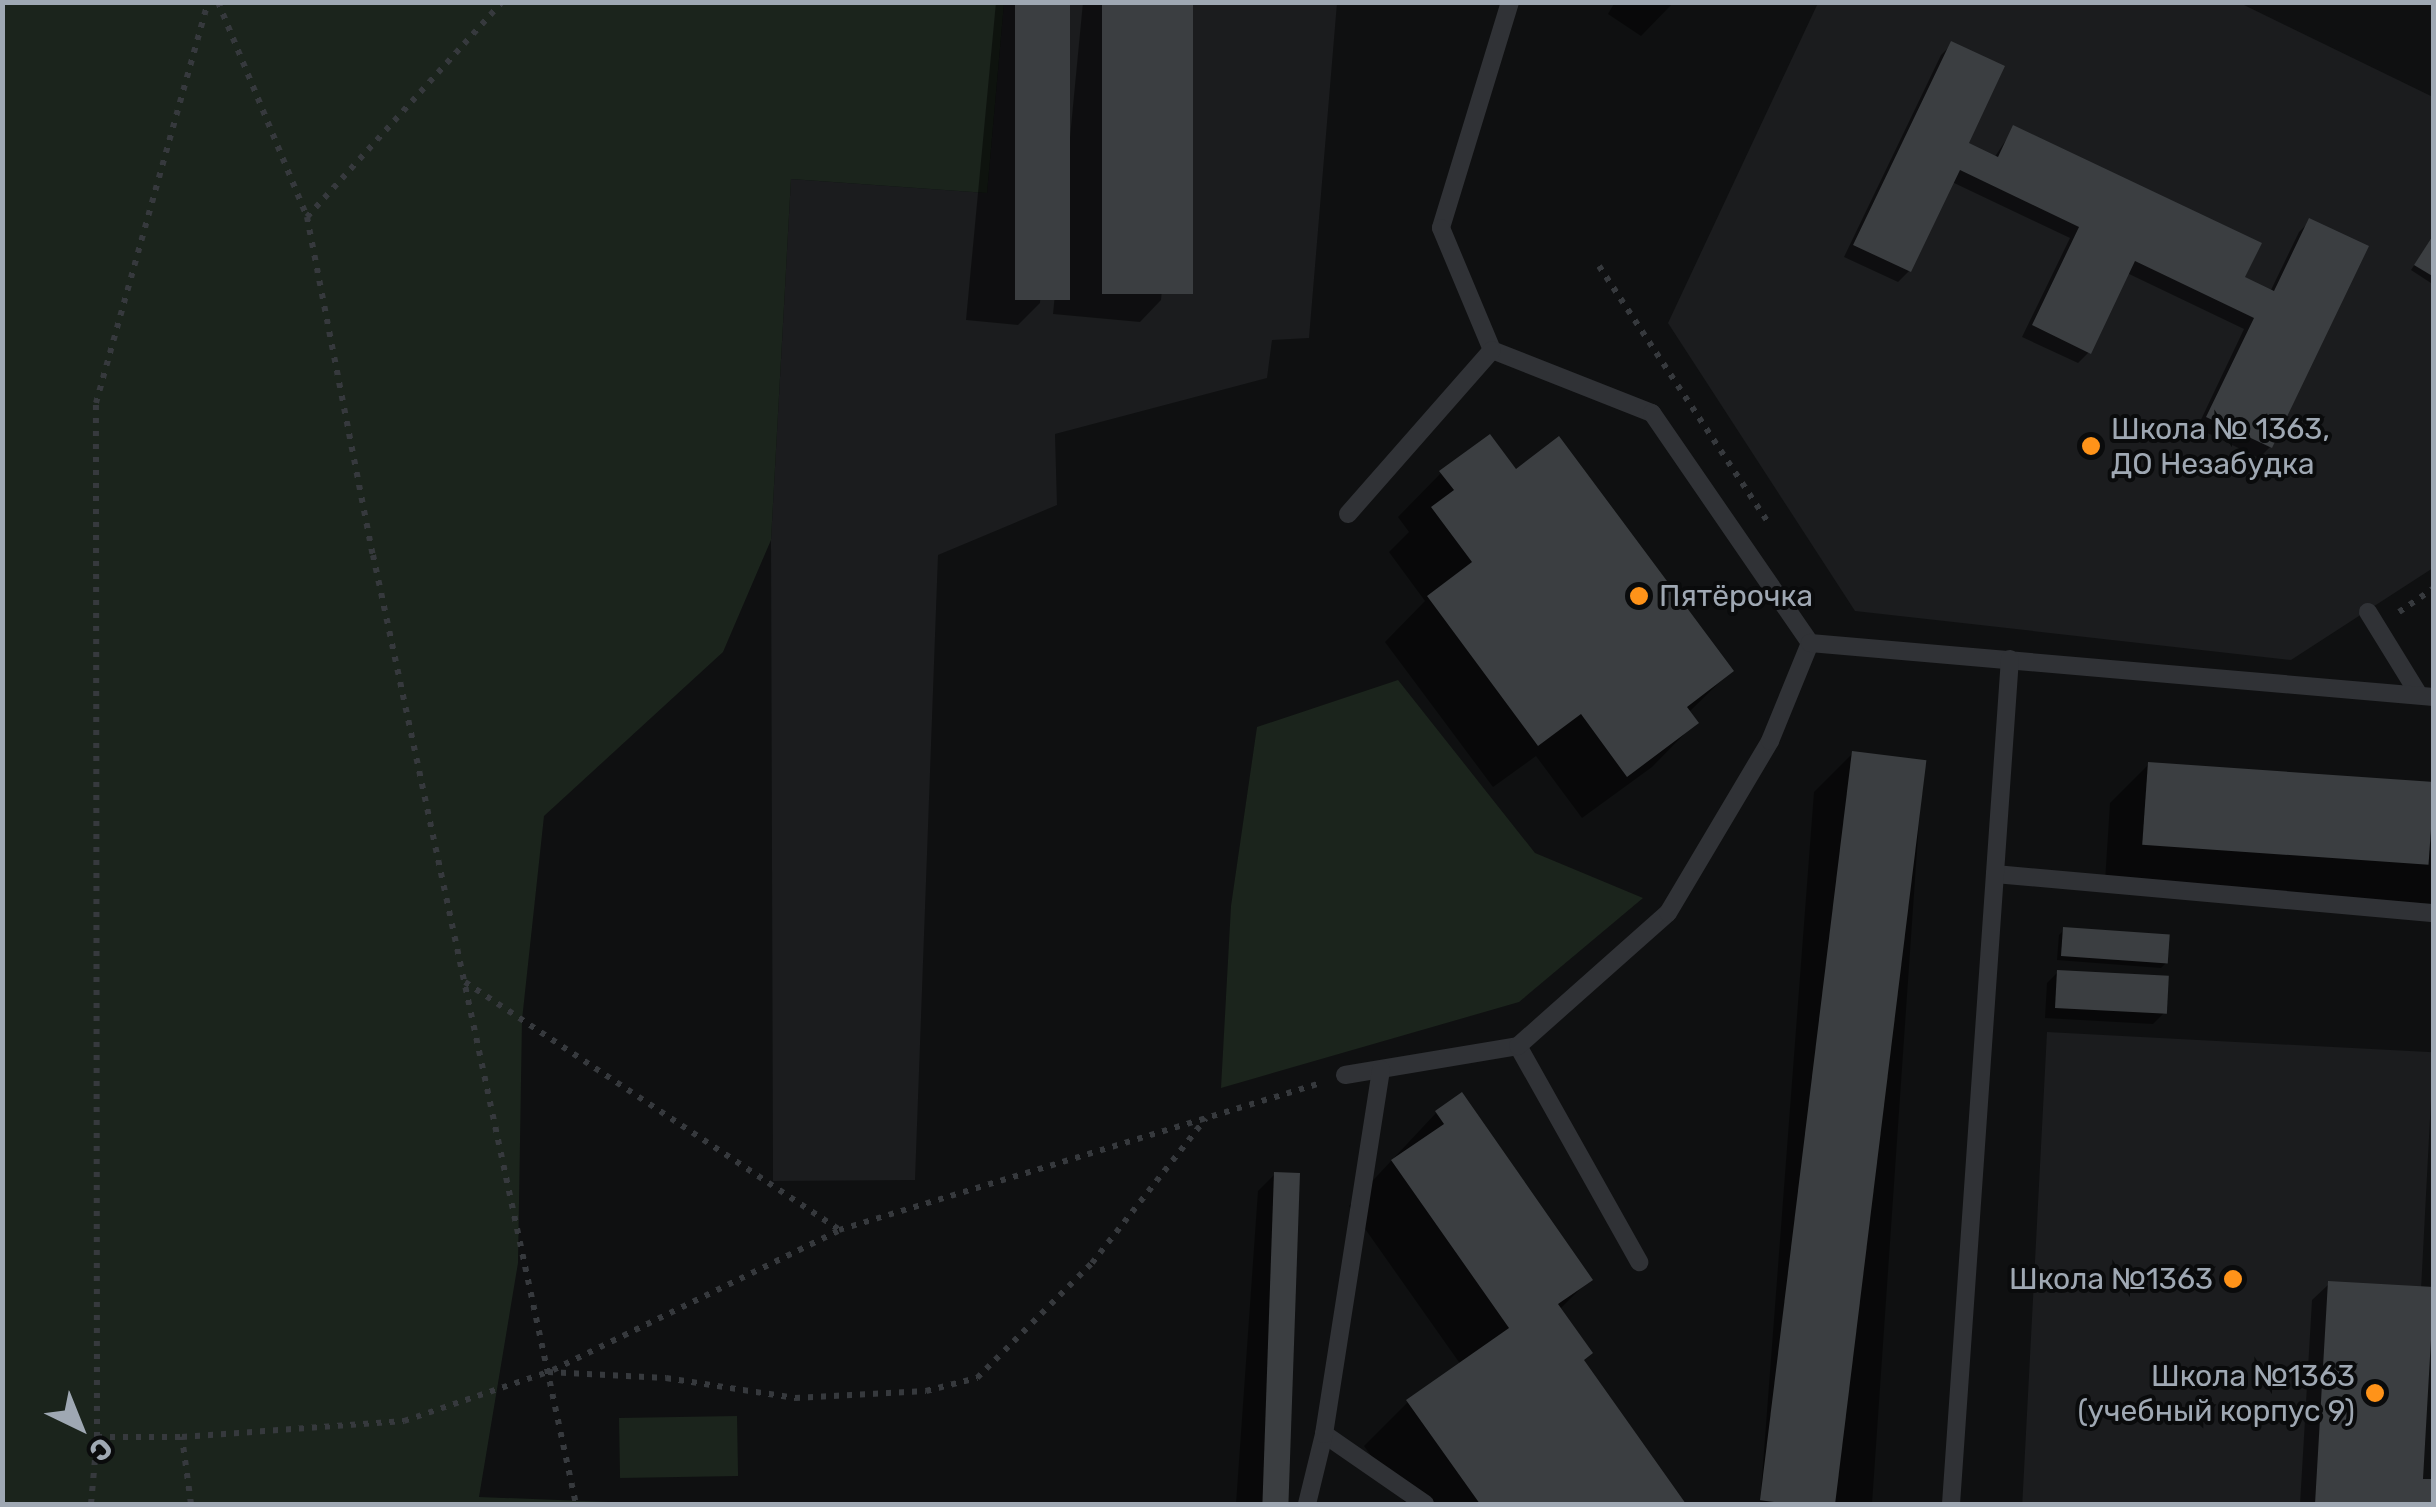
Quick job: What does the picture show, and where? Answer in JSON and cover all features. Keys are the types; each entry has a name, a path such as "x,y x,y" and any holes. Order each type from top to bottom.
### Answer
{"lane":[{"path":"1510,2 1441,228 1492,350 1652,413 1810,642"},
{"path":"1348,514 1492,350"},
{"path":"2372,619 2426,696"},
{"path":"1810,642 2426,696"},
{"path":"1346,1076 1518,1046 1668,914 1770,741 1810,642"},
{"path":"1951,1504 2010,660"},
{"path":"1994,874 2434,913"},
{"path":"1518,1046 1639,1262"},
{"path":"1307,1504 1324,1434 1381,1068"},
{"path":"1324,1434 1425,1504"}],"path":[{"path":"91,1504 97,1437 96,403 208,2"},
{"path":"218,2 307,217 576,1504"},
{"path":"307,217 502,2"},
{"path":"1600,266 1774,532"},
{"path":"2372,619 2434,588"},
{"path":"464,982 839,1230"},
{"path":"97,1437 182,1437 404,1421 548,1372 839,1230 1346,1076"},
{"path":"548,1372 666,1378 795,1398 926,1391 977,1378 1092,1262 1206,1118"},
{"path":"182,1437 191,1504"}],"shaded area":[{"path":"3,2 1004,3 987,193 791,179 771,540 723,652 544,816 522,1020 518,1263 479,1497 660,1504 3,1504"},
{"path":"1004,3 1337,3 1309,338 1272,340 1267,378 1055,434 1057,505 938,555 915,1180 773,1181 771,540 791,179 987,193"},
{"name":"Школа № 1363, ДО Незабудка","path":"1818,3 2240,3 2433,97 2433,568 2291,660 1855,611 1668,323"},
{"path":"1398,680 1535,853 1643,898 1519,1002 1221,1088 1231,906 1257,727"},
{"name":"Школа №1363","path":"2047,1032 2433,1052 2410,1504 2022,1504"},
{"path":"737,1416 738,1476 620,1478 619,1418"}],"building":[{"path":"1015,2 1070,2 1070,300 1015,300"},
{"path":"1102,2 1193,2 1193,294 1102,294"},
{"path":"1951,41 2005,66 1969,143 1998,157 2013,125 2262,243 2245,277 2274,291 2309,218 2369,246 2272,448 2206,417 2254,318 2135,261 2091,354 2032,325 2079,227 1960,170 1911,272 1853,245"},
{"path":"2434,234 2434,277 2414,265"},
{"path":"1490,434 1516,469 1559,436 1734,671 1687,707 1699,723 1627,777 1581,714 1538,746 1427,596 1472,562 1431,507 1454,490 1439,471"},
{"path":"1852,751 1926,760 1835,1504 1760,1500"},
{"path":"2148,762 2434,782 2429,865 2142,845"},
{"path":"2063,927 2170,934 2168,963 2061,956"},
{"path":"2057,970 2169,976 2167,1014 2055,1008"},
{"path":"1462,1092 1593,1280 1558,1304 1593,1353 1584,1360 1686,1504 1480,1504 1406,1400 1509,1328 1391,1160 1444,1124 1435,1111"},
{"path":"1274,1172 1300,1173 1288,1504 1262,1504"},
{"name":"Школа №1363 (учебный корпус 9)","path":"2328,1281 2434,1287 2423,1479 2434,1479 2434,1504 2315,1504"}],"place":[{"name":"Школа № 1363, ДО Незабудка","path":"2091,446"},
{"name":"Пятёрочка","path":"1639,596"},
{"name":"Школа №1363","path":"2233,1279"},
{"name":"Школа №1363 (учебный корпус 9)","path":"2375,1393"}]}
